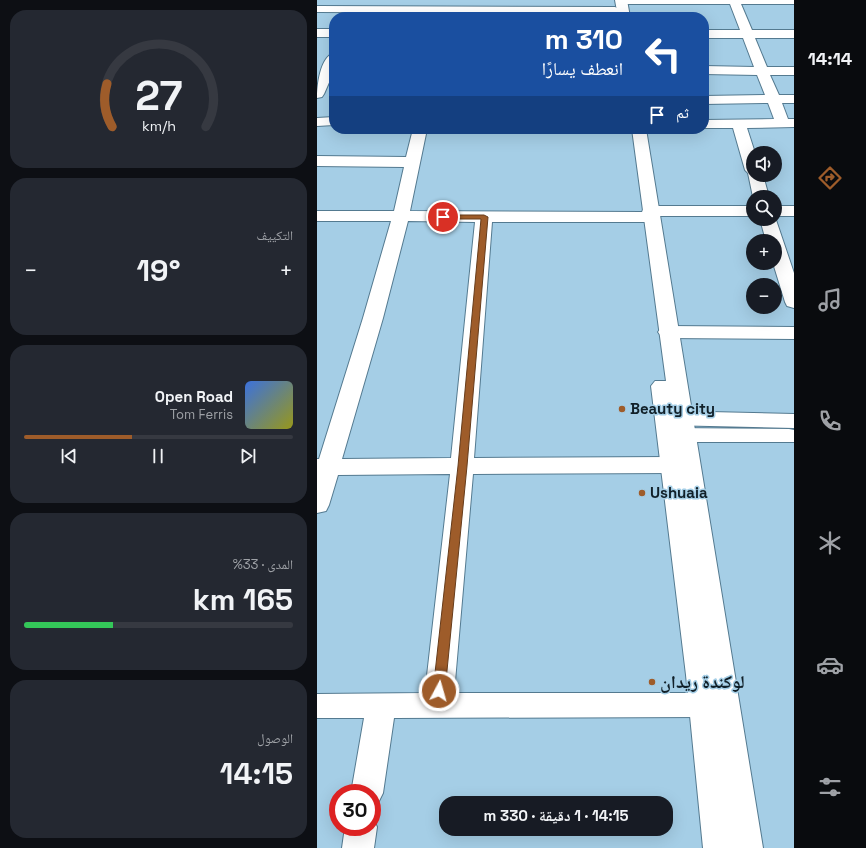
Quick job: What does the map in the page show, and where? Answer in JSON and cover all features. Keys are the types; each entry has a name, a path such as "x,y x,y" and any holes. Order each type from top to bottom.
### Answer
{"street":[{"path":"317,10 617,6 734,0 794,1"},
{"path":"734,0 763,70 773,100 788,123"},
{"path":"317,33 329,33"},
{"path":"709,34 794,34"},
{"path":"317,61 329,60"},
{"path":"318,90 329,68"},
{"path":"709,70 794,70"},
{"path":"318,90 329,89"},
{"path":"709,100 794,100"},
{"path":"317,122 329,122"},
{"path":"709,124 788,123"},
{"path":"739,124 746,147"},
{"path":"317,505 323,467 375,315 402,217 419,134"},
{"path":"628,134 646,215 668,332 676,427 673,465 719,848"},
{"path":"639,134 646,215 676,427 747,848"},
{"path":"317,161 414,162"},
{"path":"317,216 484,217 646,215 746,211"},
{"path":"782,211 794,212"},
{"path":"438,706 462,466 484,217"},
{"path":"782,263 794,302"},
{"path":"668,332 794,333"},
{"path":"676,427 794,421"},
{"path":"676,427 794,436"},
{"path":"323,467 673,465"},
{"path":"317,706 703,705"},
{"path":"368,784 381,706"},
{"path":"358,848 360,836"}],"place":[{"name":"Beauty city","path":"622,409"},
{"name":"Ushuaia","path":"642,493"},
{"name":"لوكندة ريدان","path":"652,682"}],"route":[{"path":"439,691 462,466 484,217 443,217"}]}
